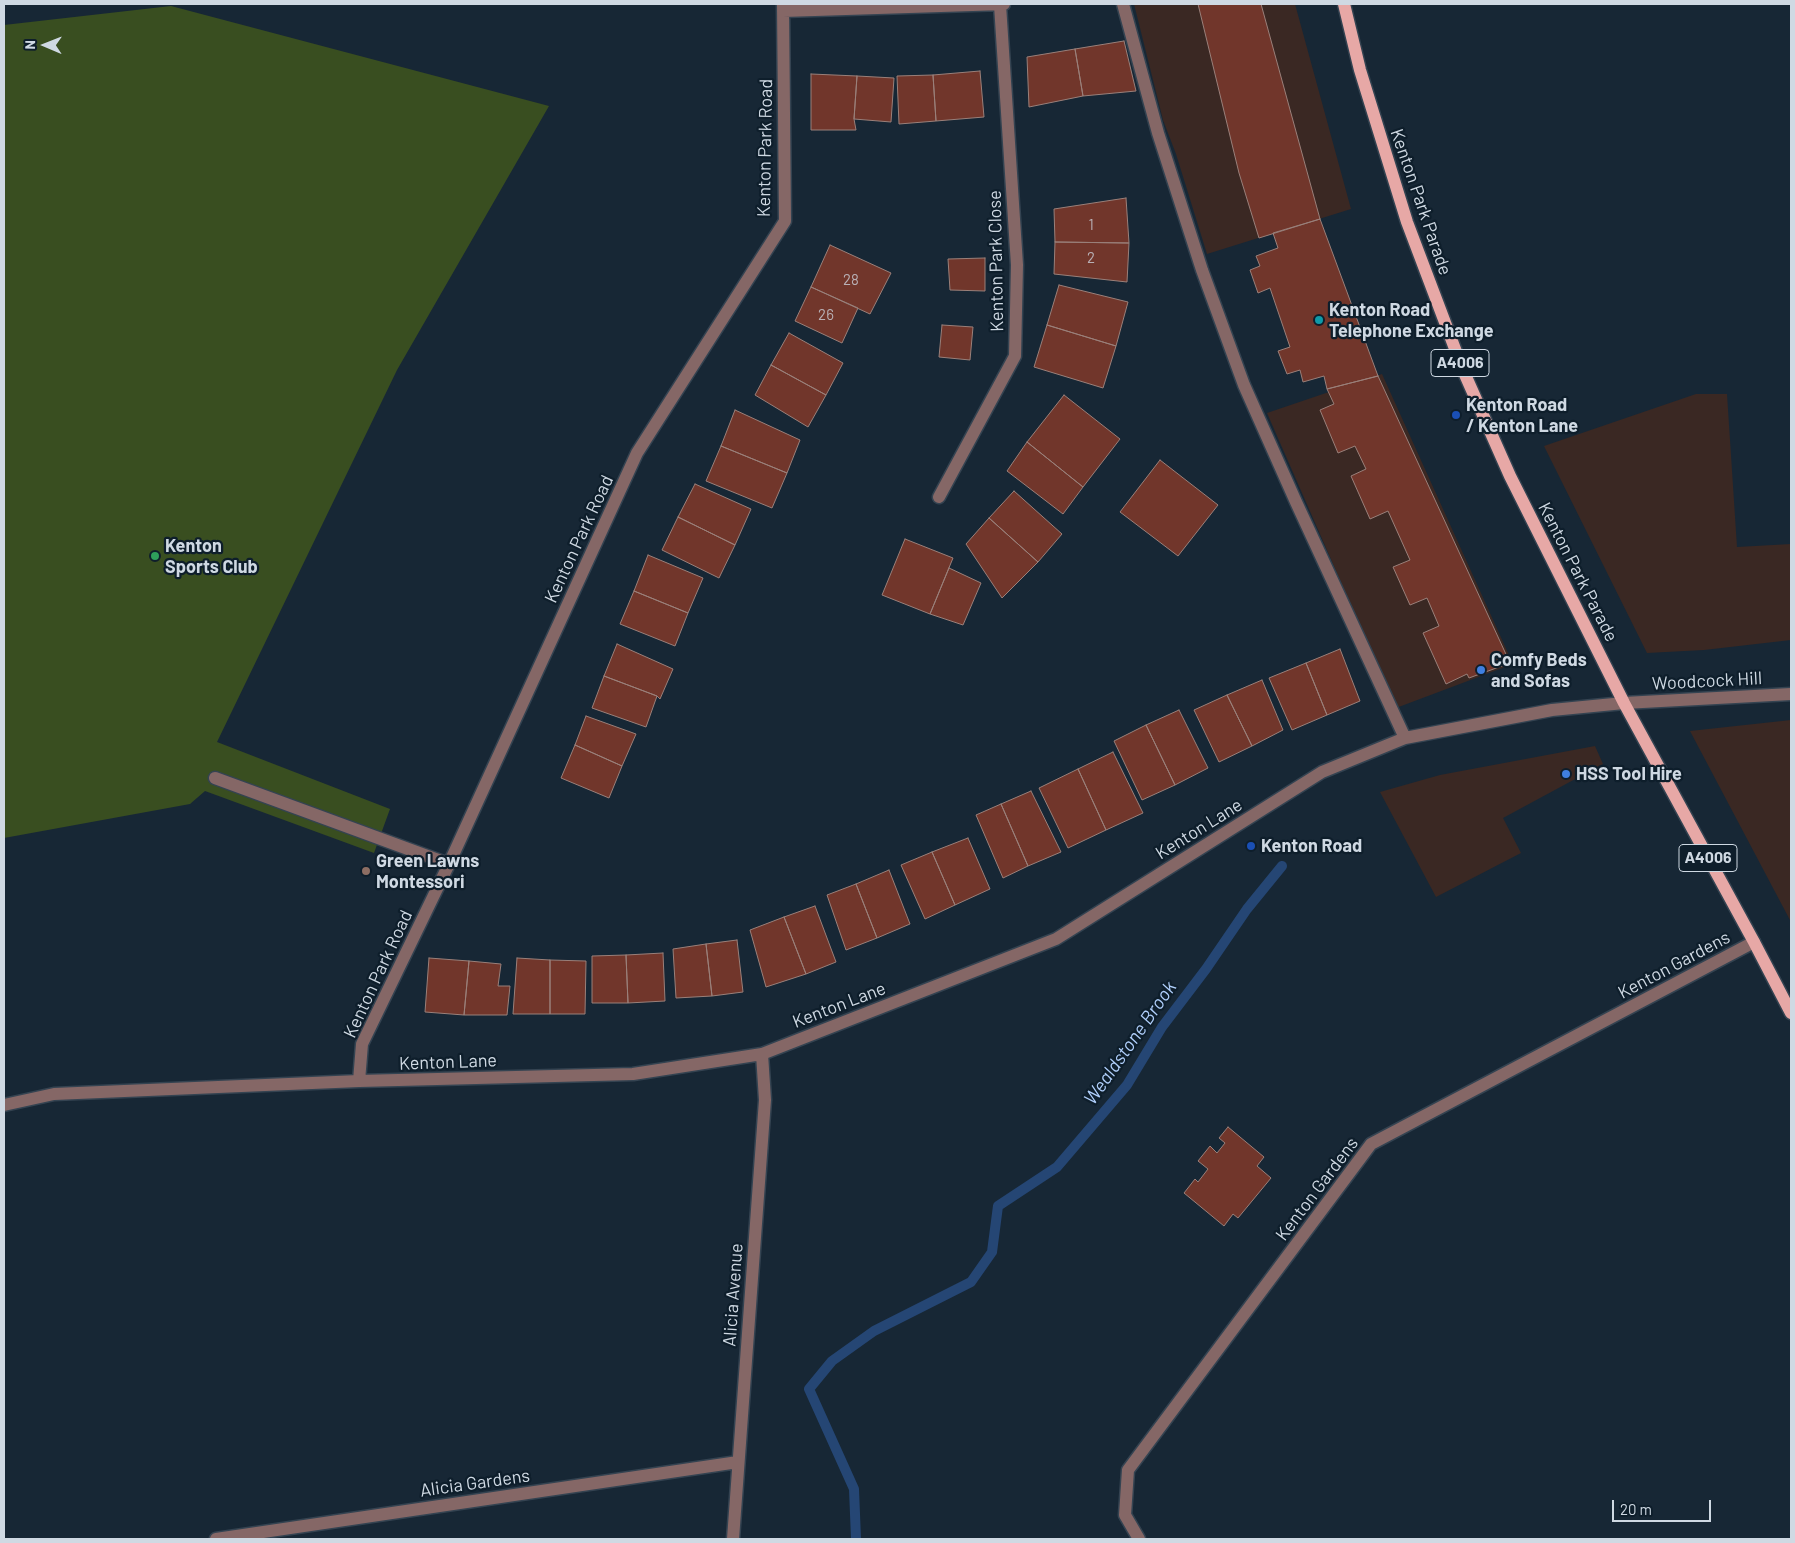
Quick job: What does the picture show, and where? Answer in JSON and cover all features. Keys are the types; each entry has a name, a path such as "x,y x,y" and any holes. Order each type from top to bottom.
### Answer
{"main road":[{"name":"Kenton Park Parade","path":"1344,4 1360,70 1407,222 1463,370 1510,476 1624,702"},
{"name":"A4006","path":"1624,702 1791,1014"}],"street":[{"path":"783,7 1002,4"},
{"name":"Kenton Park Close","path":"939,497 1015,356 1017,265 1002,4"},
{"path":"1123,4 1158,133 1202,270 1244,385 1405,738"},
{"name":"Kenton Park Road","path":"359,1082 362,1044 449,864 637,453 785,221 783,7"},
{"name":"Woodcock Hill","path":"1624,702 1791,694"},
{"name":"Kenton Lane","path":"4,1106 54,1094 633,1074 762,1054 1056,939 1322,772 1405,738 1552,710 1624,702"},
{"path":"216,778 449,864"},
{"name":"Kenton Gardens","path":"1139,1539 1125,1516 1128,1470 1371,1144 1754,942"},
{"name":"Alicia Avenue","path":"733,1539 765,1100 762,1054"},
{"name":"Alicia Gardens","path":"216,1539 738,1462"}],"shaded area":[{"path":"1134,4 1295,4 1351,209 1207,254 1176,154 1163,120"},
{"path":"1382,374 1513,664 1396,708 1267,413"},
{"path":"1696,394 1727,394 1737,547 1791,544 1791,640 1704,650 1647,653 1544,446"},
{"path":"1791,720 1791,922 1690,731"},
{"path":"1595,746 1603,764 1503,818 1521,853 1436,897 1380,792 1440,775"}],"green space":[{"name":"Kenton Sports Club","path":"171,6 549,106 397,370 217,742 390,809 374,853 205,791 190,804 4,838 4,25"}],"building":[{"path":"1198,4 1261,4 1320,219 1259,238 1239,173"},
{"path":"1124,41 1136,91 1083,96 1075,49"},
{"path":"1075,49 1083,96 1029,107 1027,57"},
{"path":"980,71 984,117 936,121 933,75"},
{"path":"811,74 857,76 854,119 856,130 811,130"},
{"path":"933,75 936,121 899,124 897,76"},
{"path":"857,76 894,78 891,122 854,119"},
{"path":"1126,198 1129,243 1055,242 1054,209"},
{"name":"Kenton Road Telephone Exchange","path":"1320,219 1378,376 1327,389 1324,376 1303,382 1300,370 1287,374 1278,351 1290,347 1270,288 1258,293 1250,270 1260,266 1256,256 1278,248 1273,233"},
{"path":"1055,242 1129,243 1127,282 1054,274"},
{"path":"830,245 891,273 870,314 811,287"},
{"path":"985,258 985,291 950,290 948,259"},
{"path":"1059,285 1128,302 1116,346 1047,325"},
{"path":"811,287 858,308 842,343 795,321"},
{"path":"942,325 973,327 970,360 939,357"},
{"path":"1047,325 1116,346 1103,388 1034,367"},
{"path":"789,333 843,363 826,395 771,365"},
{"path":"771,365 826,395 808,427 755,395"},
{"path":"1378,376 1510,663 1469,678 1467,674 1446,684 1423,633 1439,626 1427,598 1410,605 1393,567 1410,560 1388,511 1370,519 1351,476 1366,469 1355,446 1338,453 1320,410 1334,404 1327,389"},
{"path":"1064,395 1120,439 1083,487 1027,442"},
{"path":"735,410 800,440 787,473 721,446"},
{"path":"1027,442 1083,487 1063,514 1007,471"},
{"path":"721,446 787,473 772,508 706,481"},
{"path":"1160,460 1218,505 1178,556 1120,512"},
{"path":"695,484 751,509 735,545 678,517"},
{"path":"1014,491 1062,534 1038,562 989,518"},
{"path":"678,517 735,545 719,578 662,550"},
{"path":"989,518 1038,562 1002,598 966,544"},
{"path":"905,539 953,558 930,614 882,595"},
{"path":"648,555 703,578 688,613 634,591"},
{"path":"949,568 981,583 963,625 930,614"},
{"path":"634,591 688,613 675,646 620,624"},
{"path":"617,644 673,669 660,699 657,696 604,676"},
{"path":"1340,649 1360,701 1327,715 1306,663"},
{"path":"1306,663 1327,715 1292,730 1269,678"},
{"path":"604,676 657,696 646,727 592,708"},
{"path":"1262,680 1283,730 1252,746 1227,695"},
{"path":"1227,695 1252,746 1219,762 1194,710"},
{"path":"1179,710 1208,768 1175,785 1146,725"},
{"path":"586,716 636,734 622,766 575,745"},
{"path":"1146,725 1175,785 1142,800 1114,741"},
{"path":"575,745 622,766 609,798 561,778"},
{"path":"1113,752 1143,813 1106,830 1078,769"},
{"path":"1078,769 1106,830 1068,848 1039,788"},
{"path":"1031,791 1061,852 1028,866 1001,804"},
{"path":"1001,804 1028,866 1003,878 976,815"},
{"path":"968,838 990,889 955,905 932,852"},
{"path":"932,852 955,905 925,919 901,865"},
{"path":"889,870 910,924 877,938 856,884"},
{"path":"856,884 877,938 846,950 827,895"},
{"path":"815,906 836,962 806,974 784,917"},
{"path":"784,917 806,974 766,987 750,930"},
{"path":"737,940 743,992 712,996 706,944"},
{"path":"706,944 712,996 676,998 673,949"},
{"path":"663,953 665,1001 628,1003 626,955"},
{"path":"626,955 628,1003 592,1003 592,956"},
{"path":"429,958 469,961 464,1015 425,1012"},
{"path":"517,958 550,960 550,1014 513,1014"},
{"path":"550,960 586,961 585,1014 550,1014"},
{"path":"469,961 501,964 498,986 510,986 507,1015 464,1015"},
{"path":"1228,1127 1264,1157 1257,1166 1271,1178 1238,1218 1233,1214 1224,1226 1184,1193 1195,1179 1198,1182 1208,1169 1198,1161 1210,1146 1217,1153 1225,1143 1219,1138"}],"waterway":[{"name":"Wealdstone Brook","path":"856,1539 854,1489 809,1389 832,1361 874,1331 971,1282 992,1252 998,1206 1057,1167 1127,1085 1162,1027 1206,969 1247,909 1282,866"}],"place":[{"name":"Kenton Road Telephone Exchange","path":"1319,320"},
{"name":"Kenton Road / Kenton Lane","path":"1456,415"},
{"name":"Kenton Sports Club","path":"155,556"},
{"name":"Comfy Beds and Sofas","path":"1481,670"},
{"name":"HSS Tool Hire","path":"1566,774"},
{"name":"Kenton Road","path":"1251,846"},
{"name":"Green Lawns Montessori","path":"366,871"}]}
